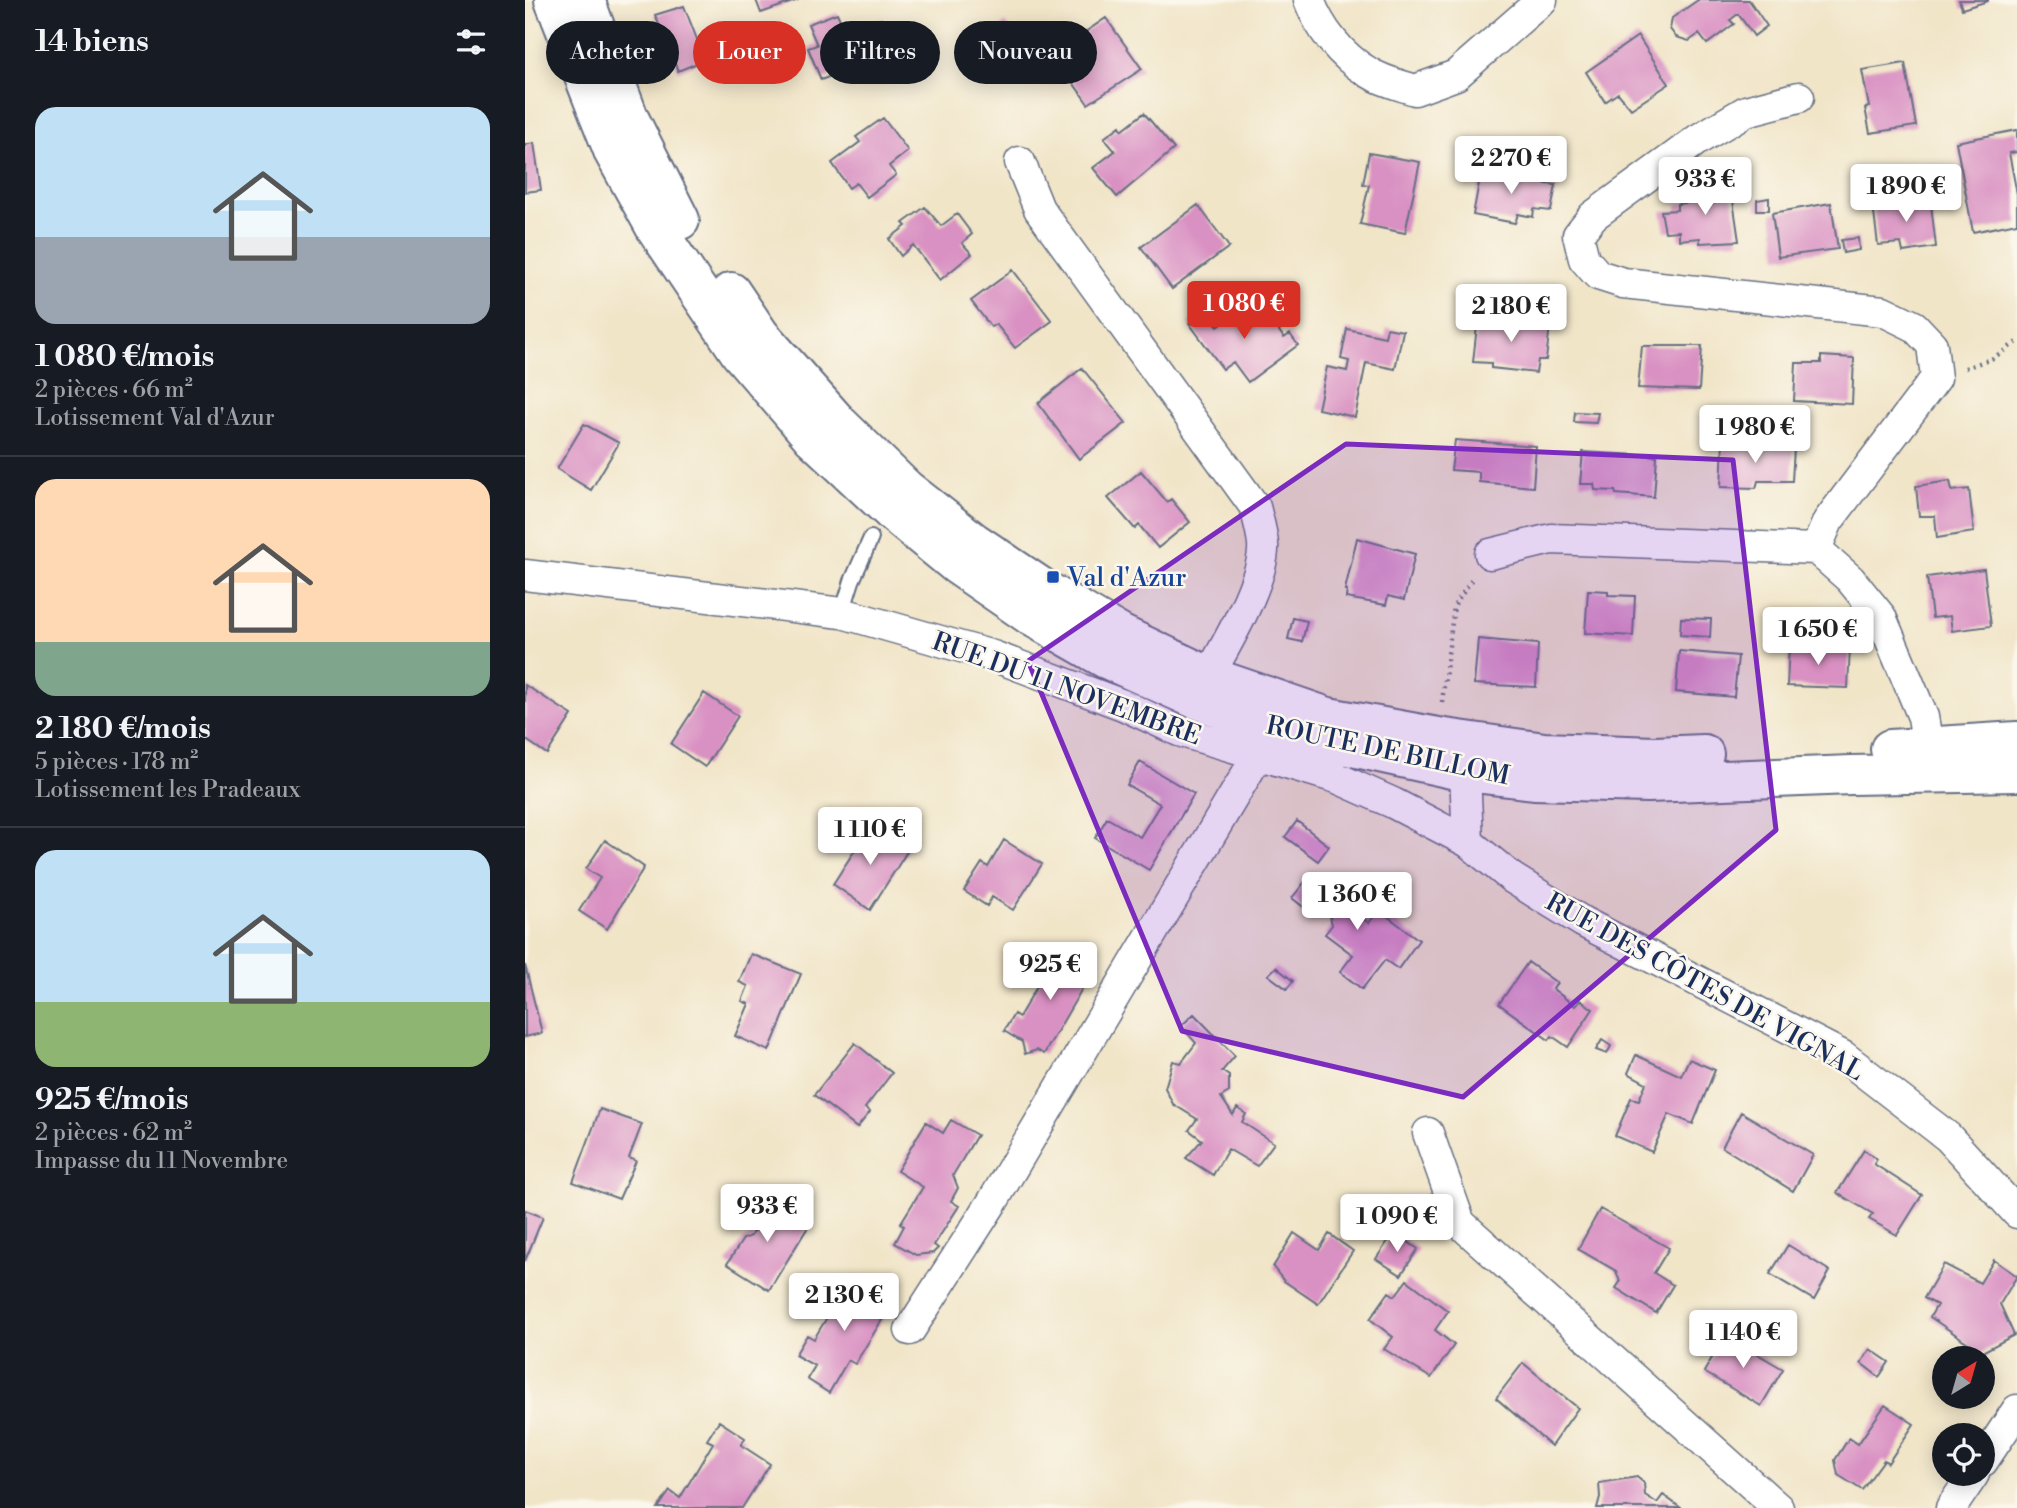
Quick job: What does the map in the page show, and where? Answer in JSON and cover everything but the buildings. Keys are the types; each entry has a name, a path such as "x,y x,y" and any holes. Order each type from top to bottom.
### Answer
{"main road":[{"name":"ROUTE DE BILLOM","path":"554,0 614,153 655,227 740,353 813,438 891,511 957,565 1031,616 1106,659 1202,688 1328,717 1438,737 1544,752 1655,756 1928,747 2017,741"},
{"name":"ROUTE DE BILLOM","path":"585,0 629,118 678,217 760,335 840,425 906,489 974,542 1047,592 1122,635 1258,722 1316,740 1465,772 1534,780 1648,783 2017,772"}],"street":[{"path":"1309,0 1314,14 1339,50 1369,73 1415,90 1456,75 1542,0"},
{"path":"1798,97 1746,111 1697,140 1593,216 1579,235 1584,259 1598,275 1623,283 1883,311 1914,326 1932,345 1936,378 1828,522 1816,549"},
{"path":"1020,162 1039,209 1255,507 1263,545 1260,573 1202,688"},
{"path":"1490,554 1551,539 1816,549 1850,579 1881,617 1923,718 1928,747"},
{"name":"RUE DU 11 NOVEMBRE","path":"525,575 842,612 993,656 1123,705 1179,731 1336,778 1393,803 1468,842"},
{"path":"910,1330 993,1201 1258,755"},
{"path":"1465,772 1468,842"},
{"name":"RUE DES CÔTES DE VIGNAL","path":"1468,842 1512,878 1583,922 1843,1056 1948,1137 2017,1213"},
{"path":"1428,1133 1460,1223 1778,1508"},
{"path":"1995,1443 2017,1410"},
{"path":"1951,1508 1966,1486"}],"lane":[{"path":"842,612 871,538"}],"path":[{"path":"1936,378 1993,358 2017,342"},
{"path":"1438,737 1454,606 1490,554"}],"highlighted area":[{"path":"1346,444 1733,460 1776,830 1463,1097 1182,1031 1028,661"}],"place":[{"name":"Val d'Azur","path":"1053,577"}]}
